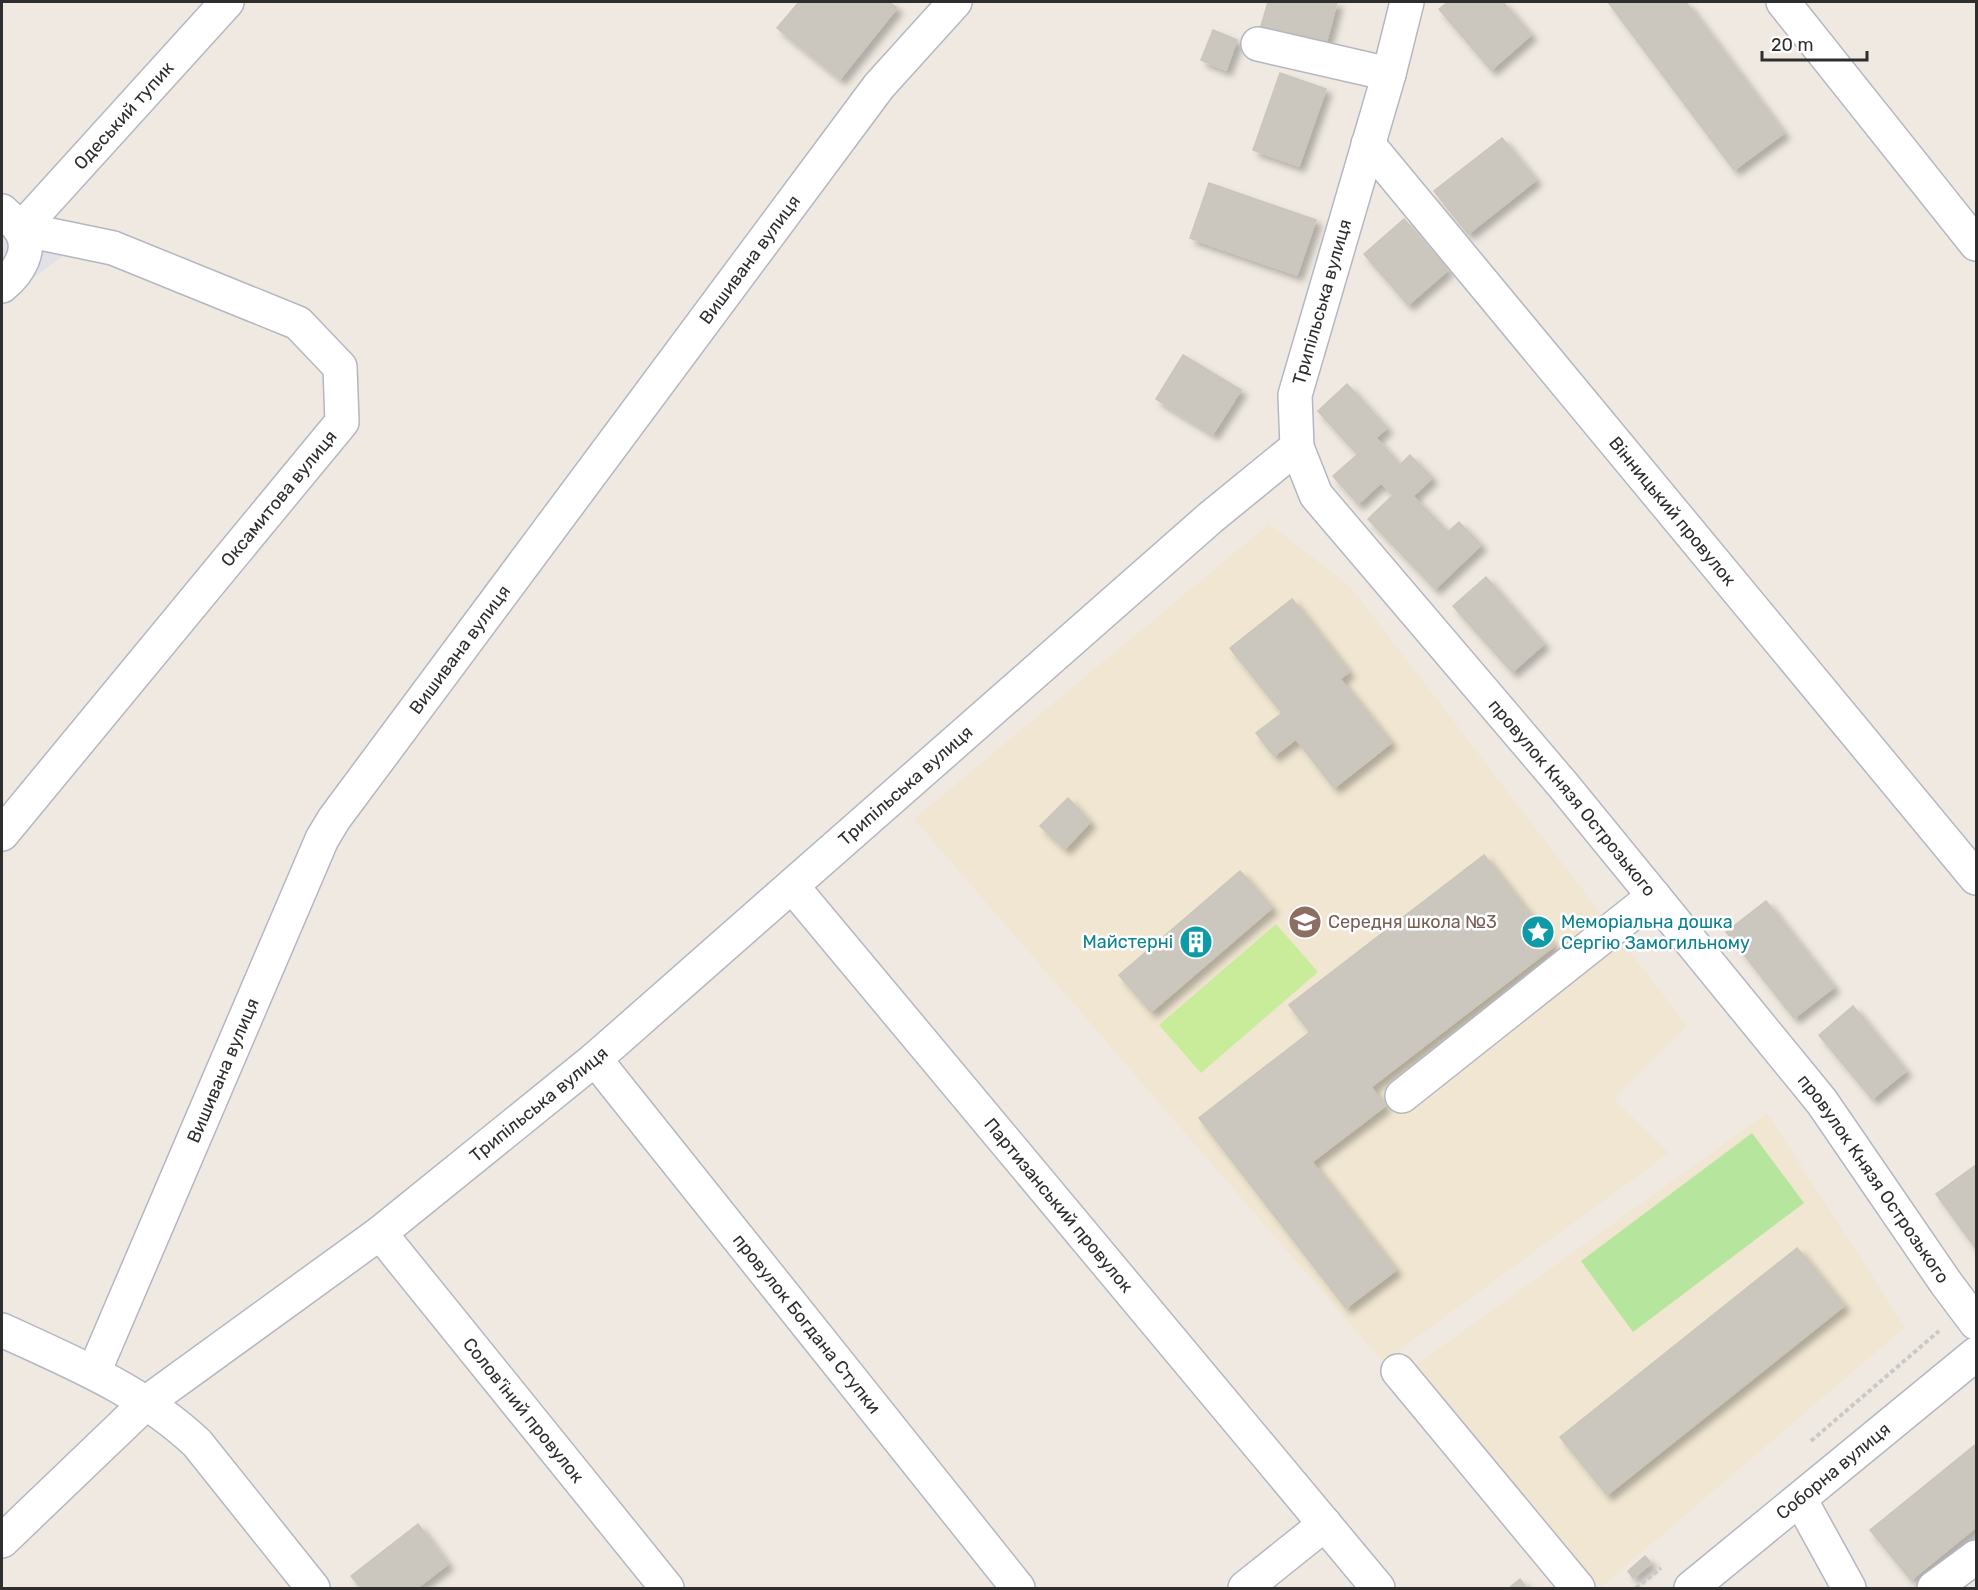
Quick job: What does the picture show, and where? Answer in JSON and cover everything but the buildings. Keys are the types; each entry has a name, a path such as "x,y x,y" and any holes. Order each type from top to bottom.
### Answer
{"street":[{"name":"Одеський тупик","path":"2,286 20,265 16,229 227,2"},
{"name":"Вишивана вулиця","path":"94,1372 322,839 334,819 879,86 955,2"},
{"name":"Трипільська вулиця","path":"147,1402 380,1233 595,1059 1202,526 1297,447 1295,395 1389,74 1407,2"},
{"path":"1783,2 1977,244"},
{"path":"1258,44 1389,74"},
{"name":"Вінницький провулок","path":"1368,144 1977,878"},
{"name":"Оксамитова вулиця","path":"2,834 342,422 340,367 298,323 113,248 16,229"},
{"name":"провулок Князя Острозького","path":"1297,447 1316,495 1563,785 1822,1102 1946,1283 1977,1323"},
{"name":"Партизанський провулок","path":"792,886 1378,1588"},
{"path":"1402,1096 1654,896"},
{"name":"провулок Богдана Ступки","path":"595,1059 1017,1588"},
{"name":"Солов'їний провулок","path":"380,1233 667,1588"},
{"path":"2,1330 94,1372 147,1402 175,1423 197,1443 313,1588"},
{"name":"Соборна вулиця","path":"1691,1588 1977,1354"},
{"path":"1398,1371 1578,1588"},
{"path":"2,1541 147,1402"},
{"path":"1800,1499 1849,1588"},
{"path":"1245,1588 1325,1524"},
{"path":"1934,1588 1977,1557"}],"shaded area":[{"path":"2,226 66,254 2,300"},
{"name":"Середня школа №3","path":"1269,524 1350,586 1687,1026 1614,1099 1669,1153 1383,1362 914,819"},
{"path":"1767,1113 1905,1327 1600,1588 1416,1365"}],"green space":[{"path":"1276,924 1318,972 1201,1073 1159,1025"},
{"path":"1752,1133 1804,1203 1633,1332 1581,1261"}],"place":[{"name":"Середня школа №3","path":"1305,922"},
{"name":"Меморіальна дошка Сергію Замогильному","path":"1538,932"},
{"name":"Майстерні","path":"1196,942"}]}
